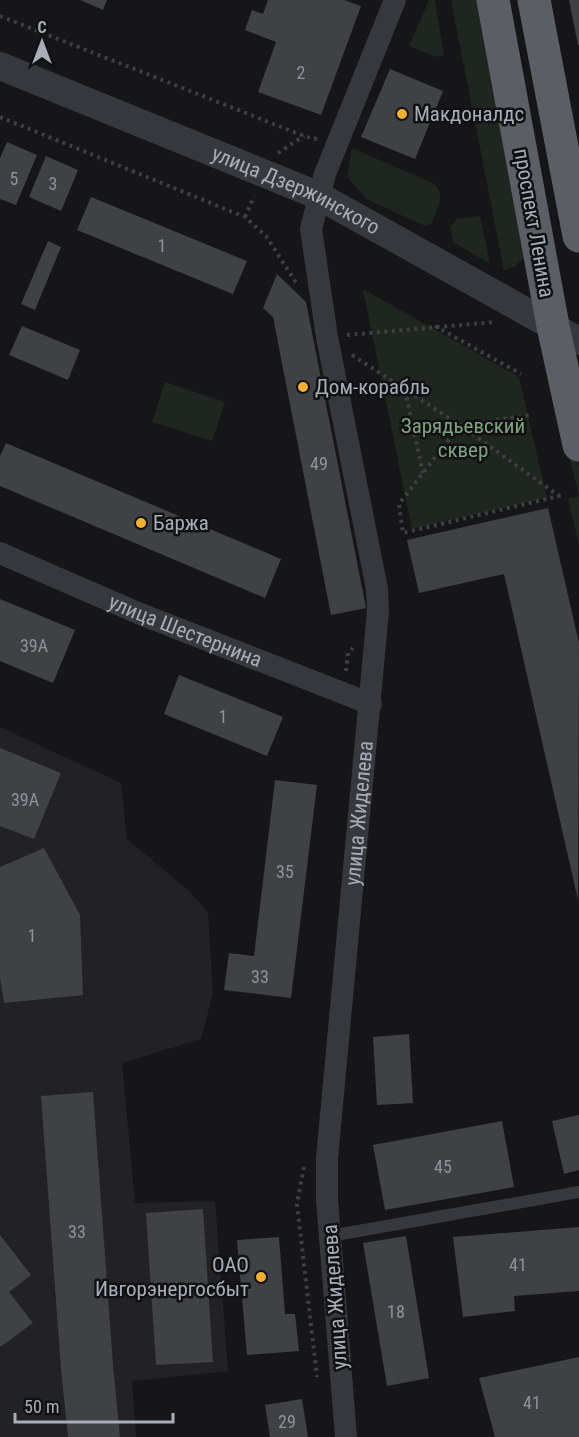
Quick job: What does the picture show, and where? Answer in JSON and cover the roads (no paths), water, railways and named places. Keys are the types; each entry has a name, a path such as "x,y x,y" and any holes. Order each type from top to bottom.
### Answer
{"highway":[{"name":"проспект Ленина","path":"493,0 566,333 579,445"},
{"name":"проспект Ленина","path":"534,0 579,236"}],"street":[{"name":"улица Жиделева","path":"346,1437 330,1236 327,1158 378,611 377,589 327,337 311,229 317,195 395,0"},
{"name":"улица Дзержинского","path":"0,66 317,195 566,333"},
{"name":"улица Шестернина","path":"0,553 138,613 371,704"}],"lane":[{"path":"330,1236 579,1192"}],"place":[{"name":"Макдоналдс","path":"402,114"},
{"name":"Дом-корабль","path":"303,387"},
{"name":"Баржа","path":"141,523"},
{"name":"ОАО Ивгорэнергосбыт","path":"261,1277"}],"park label":[{"name":"Зарядьевский сквер","path":"463,438"}]}
